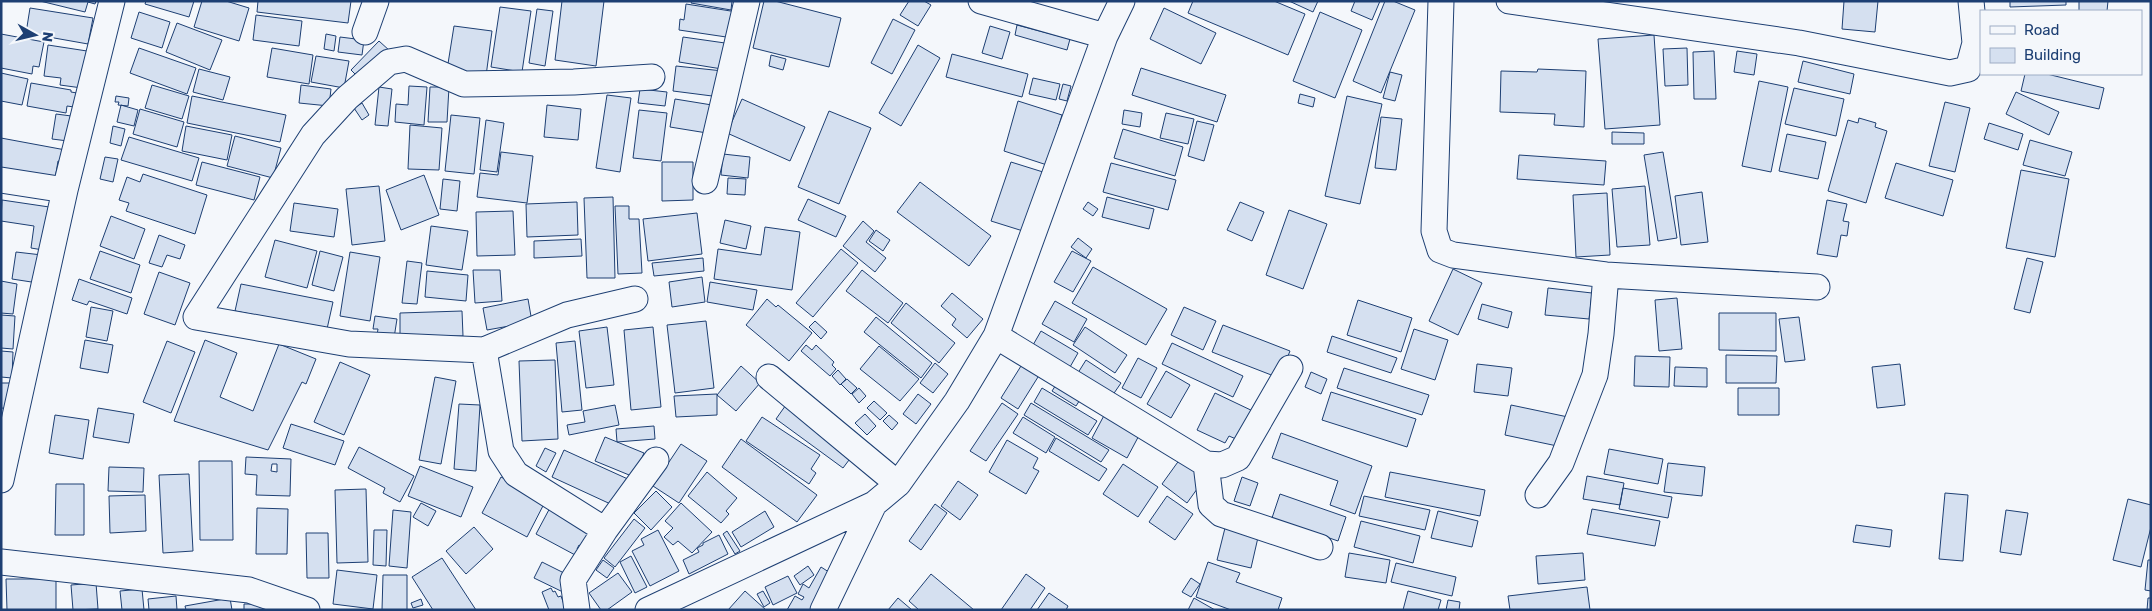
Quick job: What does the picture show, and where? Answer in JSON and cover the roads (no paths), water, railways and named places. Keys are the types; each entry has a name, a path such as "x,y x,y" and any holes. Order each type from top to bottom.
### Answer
{"street":[{"path":"1,480 65,190 112,1"},
{"path":"365,32 376,1"},
{"path":"705,180 747,1"},
{"path":"981,1 1105,36"},
{"path":"648,610 874,504 898,484 957,401 996,336 1105,36 1122,1"},
{"path":"1441,1 1434,231 1440,250 1452,255 1606,275 1817,287"},
{"path":"1509,1 1799,43 1950,73 1968,69 1975,43 1971,1"},
{"path":"635,299 567,314 484,350 349,344 196,317 313,135 348,98 389,62 406,59 464,84 574,82 652,77"},
{"path":"1,180 65,190"},
{"path":"1538,495 1561,463 1595,375 1606,275"},
{"path":"996,336 1206,464 1222,466 1238,458 1290,368"},
{"path":"484,350 501,451 516,474 606,530"},
{"path":"769,377 898,484"},
{"path":"577,610 573,580 656,460"},
{"path":"1206,464 1211,505 1221,514 1320,547"},
{"path":"832,606 874,504"},
{"path":"1,562 249,590 307,610"}]}
